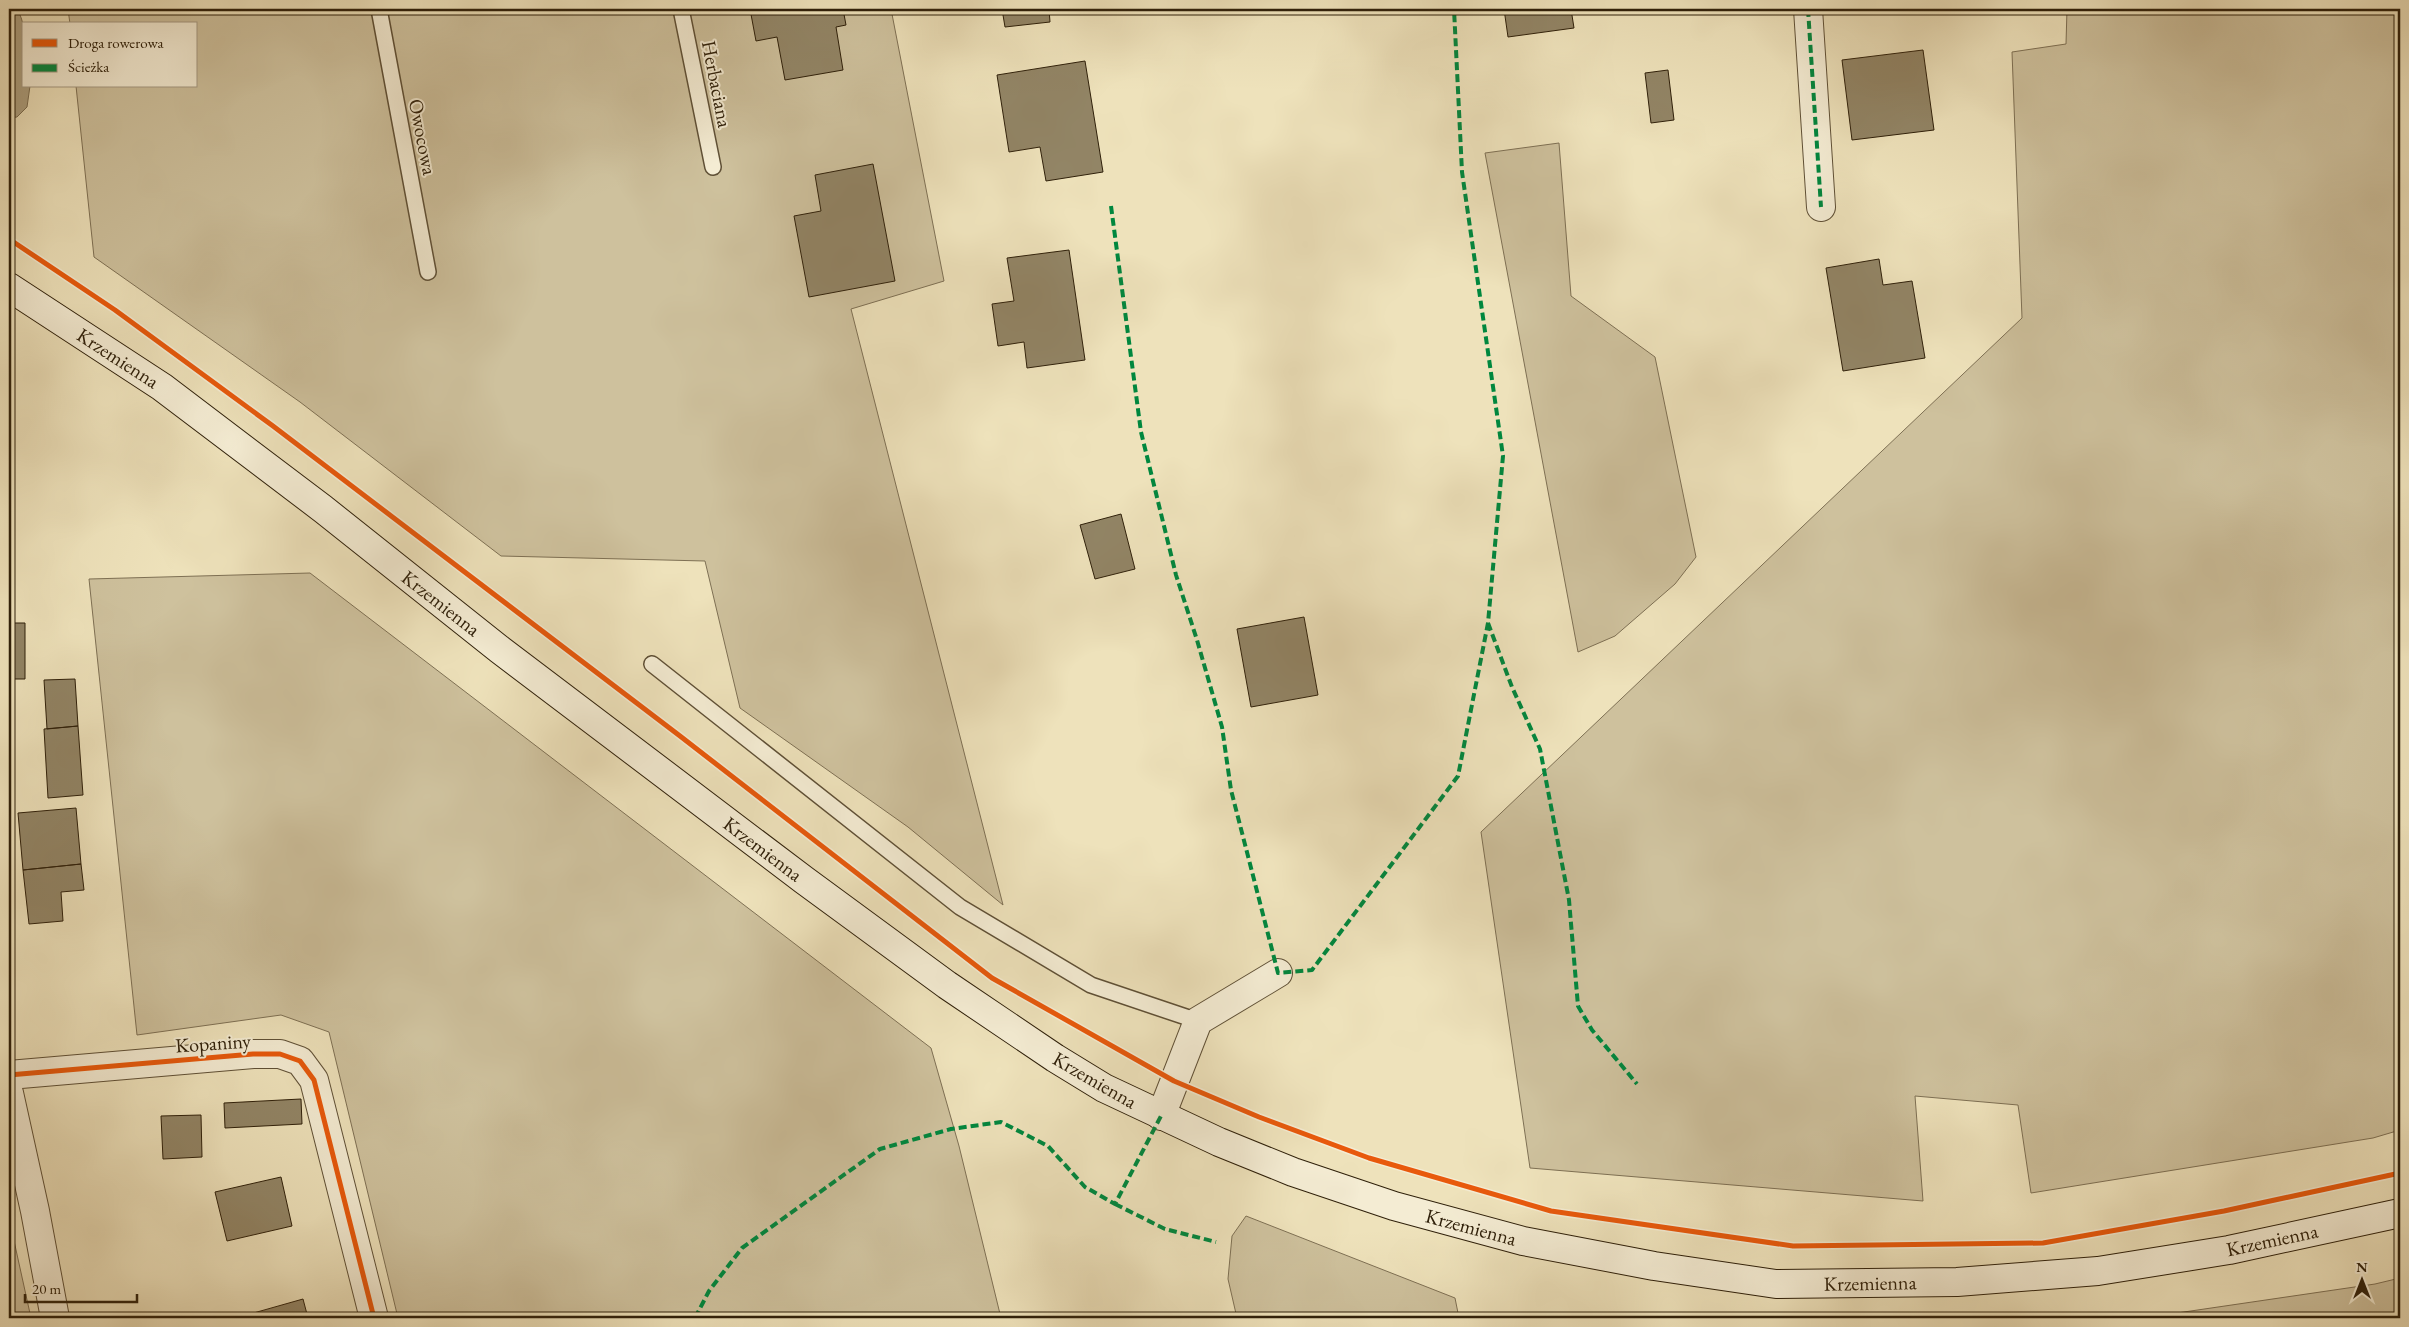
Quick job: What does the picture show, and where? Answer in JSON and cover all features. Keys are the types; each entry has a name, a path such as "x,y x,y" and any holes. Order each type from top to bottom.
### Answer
{"main road":[{"path":"1808,9 1820,206"},
{"name":"Krzemienna","path":"9,287 162,387 323,509 499,649 804,880 947,985 1088,1078 1161,1116 1293,1172 1403,1209 1523,1241 1654,1266 1776,1284 1957,1282 2098,1271 2229,1250 2400,1213"},
{"path":"1161,1116 1198,1021 1278,973"},
{"name":"Kopaniny","path":"9,1075 253,1054 280,1054 300,1061 314,1080 374,1318"},
{"path":"9,1093 35,1211 55,1318"}],"lane":[{"name":"Owocowa","path":"379,9 428,272"},
{"name":"Herbaciana","path":"681,9 713,167"},
{"path":"652,664 960,906 1091,985 1198,1021"}],"shaded area":[{"path":"9,9 16,9 22,22 22,88 30,88 27,107 17,117 9,118"},
{"path":"68,9 891,9 944,281 851,309 1003,905 908,827 740,708 705,561 501,556 300,402 94,257 76,88 198,88 198,22 70,22"},
{"path":"2067,9 2400,9 2400,1130 2373,1138 2031,1193 2018,1105 1915,1096 1923,1201 1530,1168 1481,832 2022,318 2012,52 2066,44"},
{"path":"1559,143 1571,296 1655,357 1696,557 1675,584 1615,636 1578,652 1485,153"},
{"path":"310,573 931,1048 959,1146 1001,1318 398,1318 329,1032 281,1015 137,1035 89,579"},
{"path":"1246,1216 1455,1298 1459,1318 1237,1318 1228,1279 1232,1236"},
{"path":"9,1218 31,1318 9,1318"},
{"path":"2400,1278 2400,1318 2143,1318 2375,1284"}],"building":[{"path":"750,9 843,9 846,25 836,27 843,70 785,80 777,37 756,41"},
{"path":"1002,9 1049,9 1050,22 1005,27"},
{"path":"1504,9 1571,9 1574,28 1508,37"},
{"path":"1923,50 1934,130 1852,140 1842,60"},
{"path":"1085,61 1103,172 1046,181 1040,147 1009,152 997,75"},
{"path":"1668,70 1674,120 1651,123 1645,73"},
{"path":"873,164 895,281 809,297 794,216 821,211 815,175"},
{"path":"1069,250 1085,360 1027,368 1024,342 998,346 992,304 1014,301 1007,258"},
{"path":"1879,259 1883,285 1912,281 1925,358 1843,371 1826,268"},
{"path":"1121,514 1135,569 1095,579 1080,525"},
{"path":"1304,617 1318,695 1251,707 1237,629"},
{"path":"9,623 25,623 25,679 9,679"},
{"path":"75,679 78,726 47,729 44,680"},
{"path":"78,726 83,795 48,798 44,729"},
{"path":"76,808 81,864 23,870 18,813"},
{"path":"81,864 84,890 61,892 63,921 29,924 23,870"},
{"path":"301,1099 302,1124 225,1128 224,1103"},
{"path":"201,1115 202,1157 163,1159 161,1116"},
{"path":"281,1177 292,1226 227,1241 215,1192"},
{"path":"303,1299 308,1318 244,1318 243,1316"}],"marked path":[{"path":"1111,206 1141,432 1176,575 1222,727 1231,790 1278,973 1312,970 1458,776 1488,623 1503,456 1462,172 1454,9"},
{"path":"1808,9 1821,207"},
{"path":"1488,623 1512,687 1540,749 1569,900 1578,1006 1592,1030 1637,1084"},
{"path":"695,1318 709,1291 742,1248 880,1149 951,1129 1001,1122 1048,1146 1085,1187 1115,1204 1161,1116"},
{"path":"1115,1204 1165,1229 1216,1242"}],"cycle path":[{"path":"9,239 115,310 273,426 680,736 992,978 1174,1081 1259,1117 1369,1158 1551,1211 1793,1246 2043,1243 2224,1211 2400,1173"},
{"path":"9,1075 253,1054 280,1054 300,1061 314,1080 374,1318"}]}
